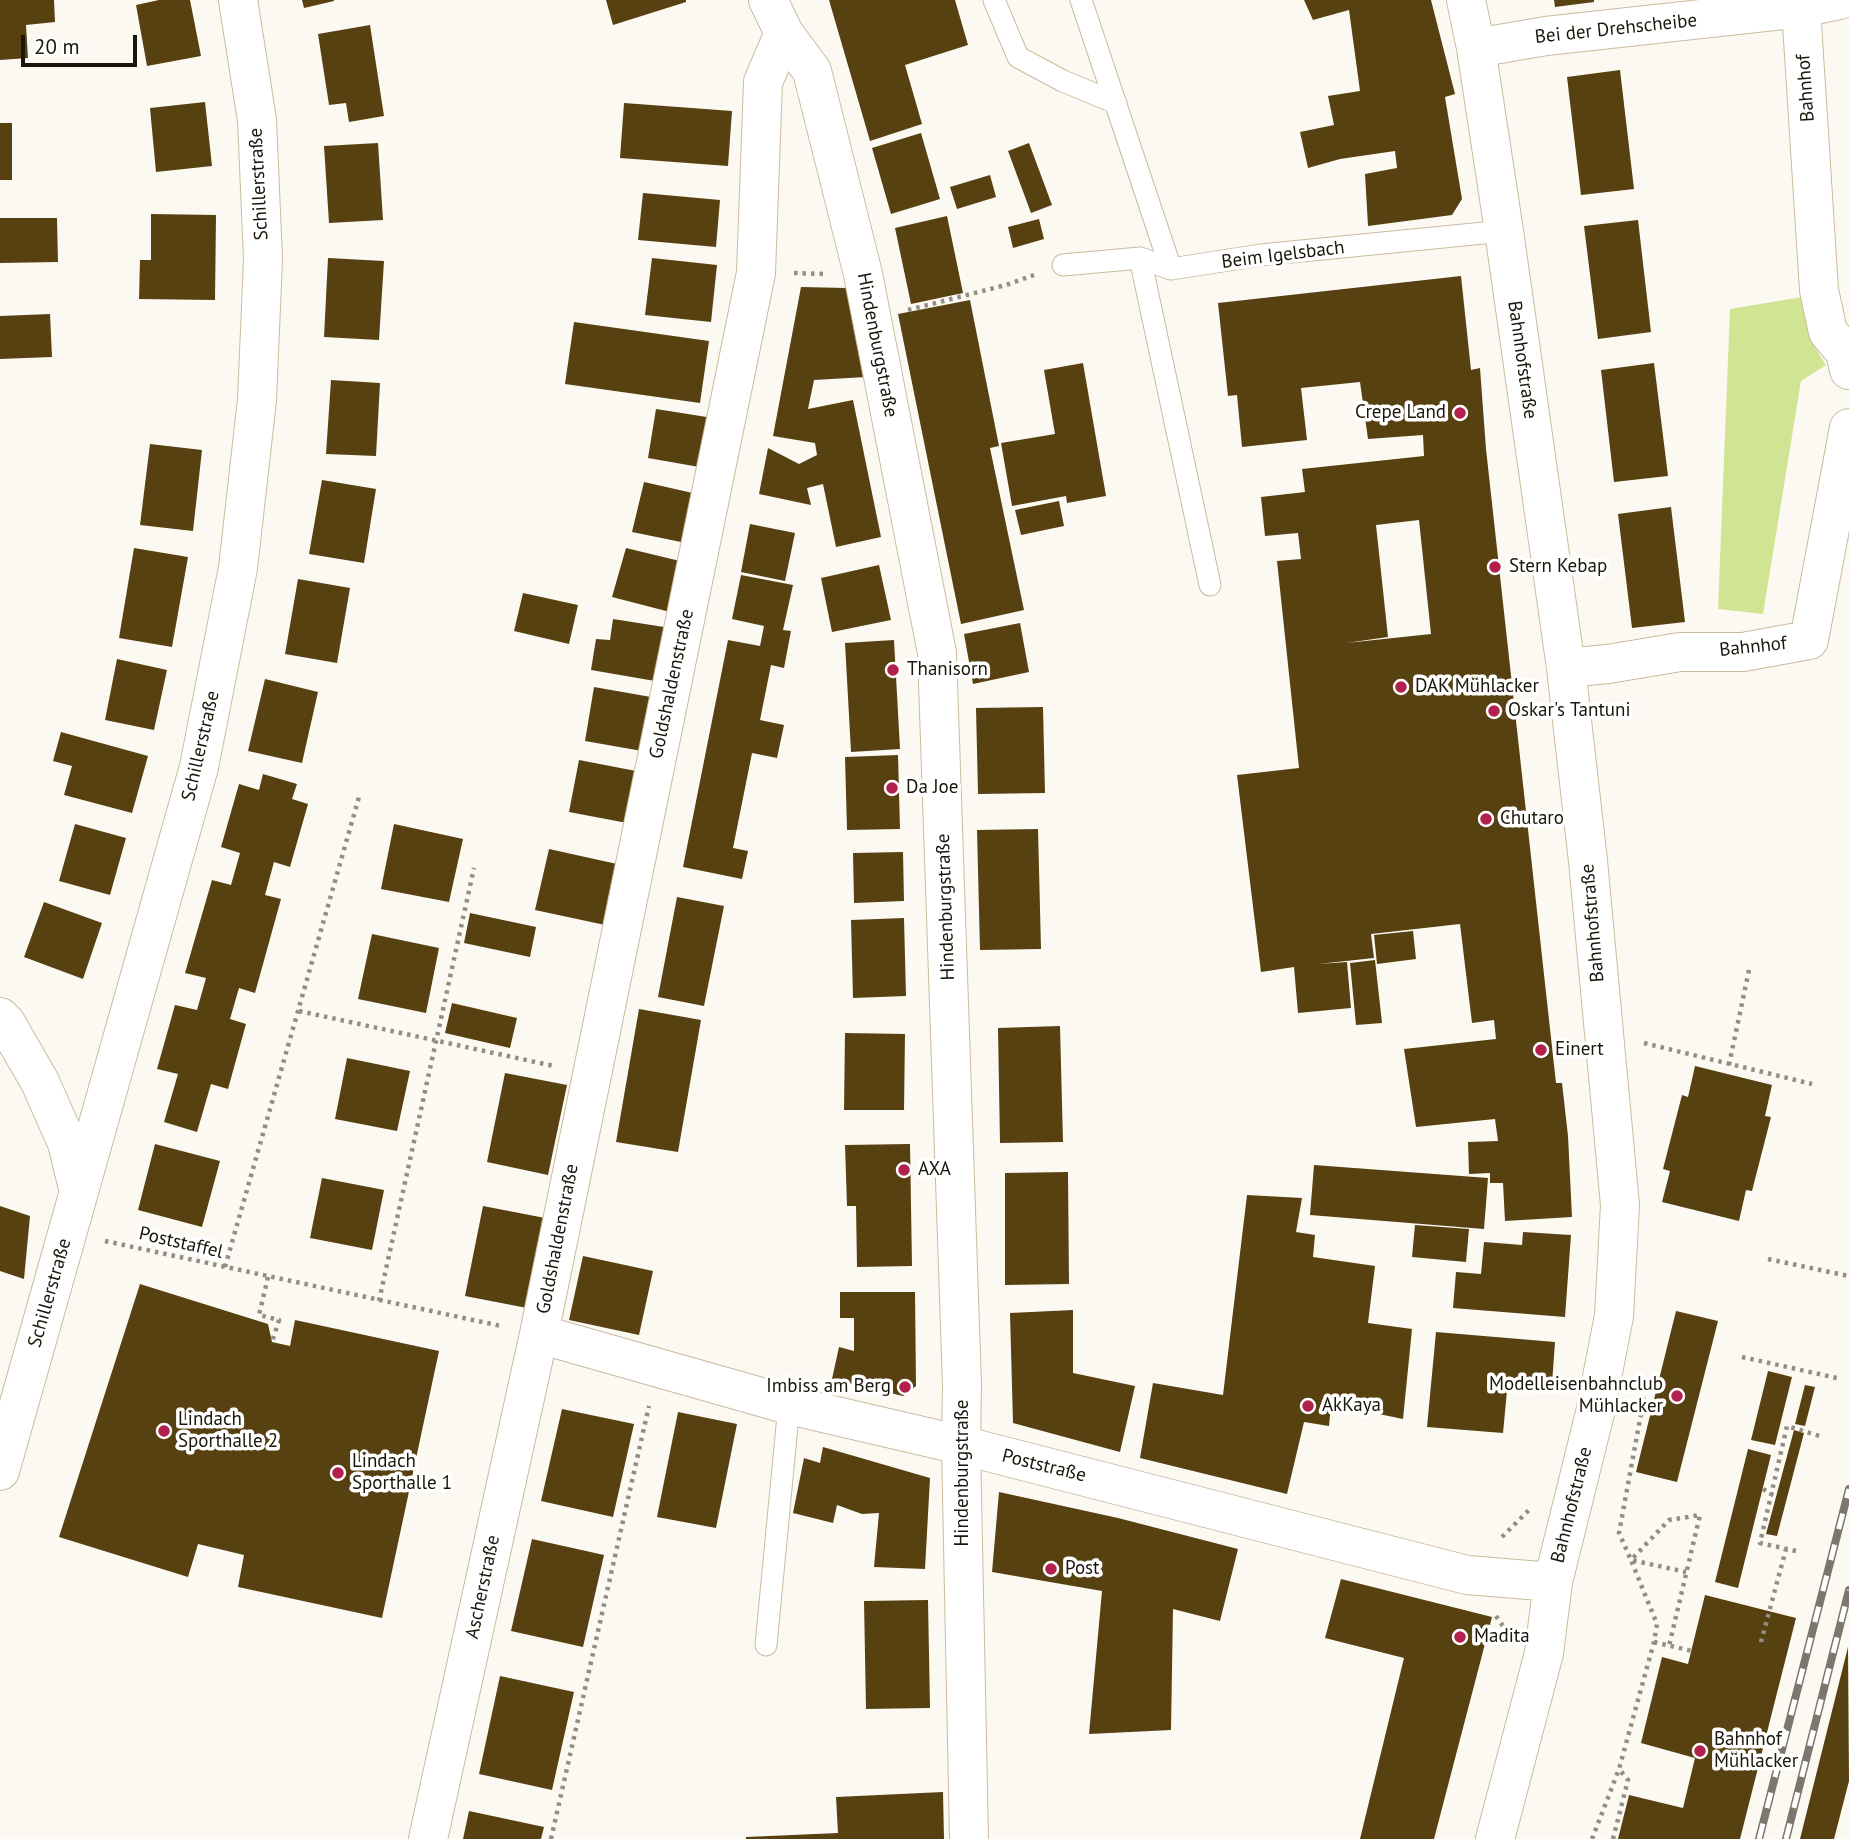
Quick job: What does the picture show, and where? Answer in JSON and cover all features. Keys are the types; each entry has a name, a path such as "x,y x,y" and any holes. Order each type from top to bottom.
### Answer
{"street":[{"name":"Schillerstraße","path":"0,1471 199,767 238,568 257,400 263,259 257,120 238,0"},
{"name":"Bahnhofstraße","path":"1466,0 1504,231 1566,668 1589,871 1620,1205 1614,1315 1595,1413 1553,1582 1544,1653 1495,1839"},
{"name":"Bei der Drehscheibe","path":"1476,48 1546,36 1801,8 1840,0"},
{"name":"Bahnhof","path":"1801,8 1819,290 1828,332 1846,352 1849,370"},
{"name":"Goldshaldenstraße","path":"523,1331 756,273 763,82 776,16"},
{"name":"Hindenburgstraße","path":"776,16 812,71 873,319 937,653 962,1371 961,1445 969,1839"},
{"name":"Bahnhof","path":"1566,668 1680,652 1743,652 1809,640 1849,428"},
{"path":"0,1017 40,1082 67,1143 79,1189"},
{"name":"Poststraße","path":"523,1331 789,1405 961,1445 1483,1577 1553,1582"},
{"name":"Ascherstraße","path":"428,1839 523,1331"}],"lane":[{"path":"994,0 1018,57 1063,81 1116,103"},
{"path":"1081,0 1171,270"},
{"name":"Beim Igelsbach","path":"1171,270 1261,255 1504,231"},
{"path":"1063,265 1140,258 1171,270"},
{"path":"1140,258 1210,585"},
{"path":"766,1645 789,1405"}],"path":[{"path":"756,273 863,274"},
{"path":"873,319 1006,285"},
{"path":"225,1267 359,797"},
{"path":"474,868 379,1301 523,1331"},
{"path":"1729,1065 1749,970"},
{"path":"299,1011 541,1063"},
{"path":"1640,1042 1812,1084"},
{"name":"Poststaffel","path":"99,1239 379,1301"},
{"path":"1768,1259 1849,1276"},
{"path":"268,1277 259,1315 279,1320 272,1342"},
{"path":"1742,1357 1837,1378"},
{"path":"551,1839 657,1368"},
{"path":"1796,1551 1759,1543 1773,1497 1787,1426 1823,1437"},
{"path":"1763,1489 1773,1497"},
{"path":"1483,1577 1492,1547 1532,1507 1569,1515"},
{"path":"1592,1839 1619,1769 1657,1624 1631,1560 1669,1520 1700,1515 1669,1646"},
{"path":"1761,1642 1786,1549"},
{"path":"1654,1642 1692,1651"},
{"path":"1613,1839 1628,1780 1619,1769"}],"green space":[{"path":"1802,297 1810,340 1826,365 1801,381 1763,614 1718,609 1730,309"}],"building":[{"path":"0,0 54,0 55,22 26,25 28,58 0,60"},
{"path":"159,0 190,0 201,56 147,66 136,5"},
{"path":"302,0 334,0 334,1 304,8"},
{"path":"606,0 686,0 686,2 613,25"},
{"path":"829,0 955,0 968,45 905,65 922,124 870,141"},
{"path":"1304,0 1431,0 1455,94 1445,97 1462,199 1452,215 1368,226 1365,174 1397,168 1395,151 1340,159 1308,168 1300,132 1334,125 1328,96 1360,91 1349,10 1313,20"},
{"path":"1554,0 1594,0 1594,2 1555,7"},
{"path":"370,25 384,116 349,122 346,103 329,105 318,34"},
{"path":"1620,70 1634,189 1581,195 1567,77"},
{"path":"205,102 212,166 156,172 150,108"},
{"path":"624,103 732,111 728,166 620,158"},
{"path":"0,123 12,123 12,180 0,180"},
{"path":"921,133 940,199 891,214 872,148"},
{"path":"378,143 383,220 329,223 324,146"},
{"path":"1029,143 1052,205 1031,213 1008,151"},
{"path":"990,175 996,197 957,209 950,187"},
{"path":"643,193 720,200 716,247 638,240"},
{"path":"151,214 216,215 215,300 139,299 140,260 151,260"},
{"path":"947,216 963,293 911,304 895,228"},
{"path":"0,218 57,218 58,262 0,263"},
{"path":"1039,219 1044,239 1013,248 1008,227"},
{"path":"1638,220 1651,332 1598,339 1584,226"},
{"path":"328,258 384,261 379,340 324,337"},
{"path":"652,258 717,265 711,322 645,315"},
{"path":"1461,276 1471,370 1480,368 1486,449 1556,1083 1562,1083 1568,1136 1572,1217 1505,1221 1503,1183 1490,1183 1490,1173 1469,1174 1468,1142 1498,1141 1495,1119 1416,1127 1404,1049 1496,1039 1494,1020 1472,1023 1460,924 1371,934 1374,958 1318,964 1347,962 1351,1008 1298,1013 1294,967 1261,972 1237,775 1299,768 1277,561 1301,559 1298,533 1265,536 1261,497 1305,492 1302,469 1424,456 1423,435 1368,439 1360,382 1301,388 1307,440 1242,447 1237,395 1228,396 1218,303","holes":["1419,520 1431,634 1346,643 1388,637 1376,525"]},
{"path":"801,287 846,288 866,377 814,380 808,409 853,400 881,537 836,547 823,484 807,488 811,505 759,494 768,448 799,464 817,455 815,443 773,436"},
{"path":"970,300 999,446 990,448 1024,610 961,624 898,314"},
{"path":"50,314 52,357 0,359 0,316"},
{"path":"574,322 709,341 700,403 565,384"},
{"path":"1083,363 1106,496 1067,503 1066,496 1012,506 1001,443 1055,434 1044,370"},
{"path":"1654,363 1668,476 1614,482 1601,370"},
{"path":"331,380 380,383 376,456 326,454"},
{"path":"656,409 713,418 705,468 648,458"},
{"path":"150,444 202,450 193,531 140,525"},
{"path":"322,480 376,489 364,563 309,554"},
{"path":"644,482 697,494 686,543 632,532"},
{"path":"1059,501 1064,526 1021,535 1015,510"},
{"path":"1671,507 1685,622 1632,628 1618,514"},
{"path":"750,524 795,533 785,581 741,572"},
{"path":"134,548 188,557 172,647 119,638"},
{"path":"626,548 684,562 670,612 612,597"},
{"path":"879,565 891,620 832,632 821,578"},
{"path":"741,575 793,585 783,630 791,631 784,668 771,665 760,720 784,725 777,758 752,753 733,848 748,851 742,879 683,867 728,640 760,646 764,626 732,619"},
{"path":"298,579 350,588 337,663 285,654"},
{"path":"523,593 578,605 569,644 514,631"},
{"path":"613,619 664,627 655,681 591,670 596,639 610,640"},
{"path":"1020,623 1029,672 973,684 964,634"},
{"path":"894,640 900,749 851,752 845,643"},
{"path":"117,659 167,670 154,730 105,720"},
{"path":"265,679 318,692 302,763 248,751"},
{"path":"594,687 651,697 642,751 585,741"},
{"path":"1043,707 1045,793 978,794 976,708"},
{"path":"61,732 148,756 132,813 64,795 72,766 53,761"},
{"path":"898,755 900,829 847,830 845,757"},
{"path":"579,760 636,771 627,823 569,812"},
{"path":"263,774 297,784 292,799 308,804 290,867 274,862 265,895 281,899 255,993 239,988 230,1019 246,1024 228,1089 211,1084 197,1132 164,1122 178,1074 157,1069 175,1005 197,1010 206,978 185,973 212,880 231,885 240,853 221,847 239,784 259,790"},
{"path":"75,824 126,838 110,895 59,881"},
{"path":"394,824 463,839 449,902 381,889"},
{"path":"1038,829 1041,949 980,950 977,830"},
{"path":"549,849 617,864 605,925 535,910"},
{"path":"903,852 904,901 854,903 853,853"},
{"path":"677,897 724,906 704,1006 658,997"},
{"path":"44,902 102,923 83,979 24,957"},
{"path":"470,913 536,927 530,957 464,943"},
{"path":"904,918 906,996 853,998 851,920"},
{"path":"1413,931 1416,959 1377,964 1374,935"},
{"path":"372,934 439,948 426,1013 358,999"},
{"path":"1375,960 1382,1023 1356,1025 1350,963"},
{"path":"452,1003 517,1018 510,1048 445,1033"},
{"path":"639,1009 701,1020 678,1152 616,1142"},
{"path":"1060,1026 1063,1142 1000,1143 998,1028"},
{"path":"845,1033 905,1034 904,1110 844,1110"},
{"path":"347,1058 410,1071 397,1131 335,1119"},
{"path":"1695,1066 1772,1085 1765,1116 1771,1117 1752,1191 1746,1190 1739,1221 1662,1202 1670,1171 1663,1169 1682,1095 1688,1097"},
{"path":"505,1073 567,1085 548,1175 487,1162"},
{"path":"155,1144 220,1161 202,1227 138,1210"},
{"path":"910,1144 912,1266 857,1267 856,1206 847,1206 845,1145"},
{"path":"1314,1165 1488,1178 1484,1229 1310,1215"},
{"path":"1068,1172 1069,1284 1005,1285 1005,1173"},
{"path":"322,1178 384,1190 372,1250 310,1238"},
{"path":"1247,1195 1302,1198 1296,1232 1315,1235 1313,1257 1375,1266 1368,1323 1412,1329 1403,1419 1331,1404 1329,1426 1304,1422 1287,1494 1140,1458 1153,1383 1223,1395"},
{"path":"0,1206 30,1216 24,1279 0,1271"},
{"path":"483,1206 545,1218 527,1308 465,1296"},
{"path":"1415,1225 1469,1229 1466,1262 1412,1257"},
{"path":"1523,1232 1571,1235 1565,1317 1453,1308 1456,1272 1481,1274 1484,1242 1522,1245"},
{"path":"583,1256 653,1271 639,1335 569,1320"},
{"path":"140,1284 268,1324 272,1342 290,1346 295,1320 439,1351 382,1618 238,1587 244,1555 198,1544 188,1577 59,1537"},
{"path":"840,1292 915,1292 916,1386 903,1396 832,1379 839,1347 854,1351 854,1318 840,1318"},
{"path":"1073,1310 1073,1373 1135,1386 1120,1452 1013,1423 1010,1313"},
{"name":"Modelleisenbahnclub Mühlacker","path":"1676,1311 1718,1321 1677,1482 1636,1472"},
{"path":"1436,1332 1555,1342 1552,1384 1508,1380 1503,1433 1427,1427"},
{"path":"1768,1371 1792,1377 1775,1445 1751,1440"},
{"path":"1805,1385 1815,1387 1805,1426 1795,1424"},
{"path":"562,1409 634,1424 613,1517 541,1501"},
{"path":"678,1412 737,1424 716,1528 657,1517"},
{"path":"1794,1430 1804,1433 1777,1536 1766,1534"},
{"path":"823,1447 930,1478 925,1569 874,1567 879,1513 862,1514 837,1505 833,1523 793,1513 804,1458 820,1463"},
{"path":"1748,1449 1771,1455 1738,1588 1715,1582"},
{"path":"999,1492 1118,1518 1238,1549 1220,1621 1173,1609 1171,1730 1089,1734 1102,1591 992,1572"},
{"path":"532,1539 604,1555 583,1647 511,1631"},
{"path":"1341,1579 1492,1617 1434,1839 1360,1839 1404,1658 1325,1638"},
{"path":"1705,1595 1796,1618 1740,1839 1618,1839 1629,1795 1683,1808 1695,1758 1641,1743 1662,1657 1688,1664"},
{"path":"928,1600 930,1708 866,1709 864,1601"},
{"path":"1848,1647 1849,1781 1834,1839 1800,1839"},
{"path":"500,1676 574,1692 552,1790 479,1774"},
{"path":"943,1792 944,1839 746,1839 838,1833 836,1797"},
{"path":"469,1811 544,1827 541,1839 463,1839"}],"railway":[{"path":"1759,1839 1849,1489"},
{"path":"1786,1839 1849,1590"}],"place":[{"name":"Crepe Land","path":"1460,413"},
{"name":"Stern Kebap","path":"1495,567"},
{"name":"Thanisorn","path":"893,670"},
{"name":"DAK Mühlacker","path":"1401,687"},
{"name":"Oskar's Tantuni","path":"1494,711"},
{"name":"Da Joe","path":"892,788"},
{"name":"Chutaro","path":"1486,819"},
{"name":"Einert","path":"1541,1050"},
{"name":"AXA","path":"904,1170"},
{"name":"Imbiss am Berg","path":"905,1387"},
{"name":"Modelleisenbahnclub Mühlacker","path":"1677,1396"},
{"name":"AkKaya","path":"1308,1406"},
{"name":"Lindach Sporthalle 2","path":"164,1431"},
{"name":"Lindach Sporthalle 1","path":"338,1473"},
{"name":"Post","path":"1051,1569"},
{"name":"Madita","path":"1460,1637"},
{"name":"Bahnhof Mühlacker","path":"1700,1751"}]}
